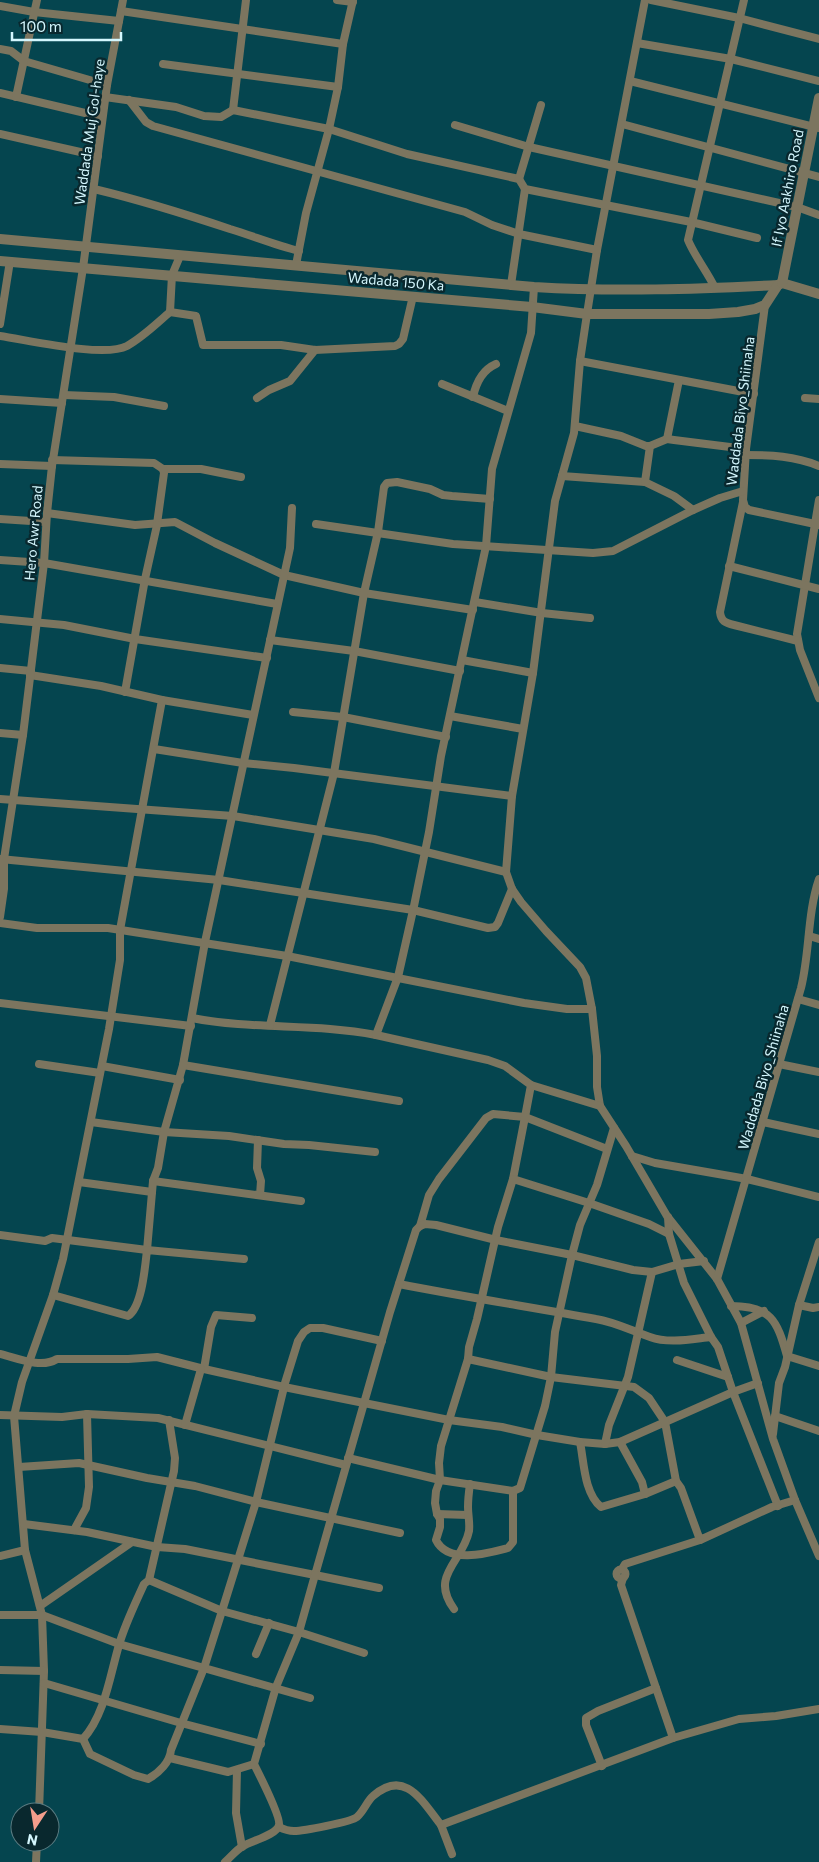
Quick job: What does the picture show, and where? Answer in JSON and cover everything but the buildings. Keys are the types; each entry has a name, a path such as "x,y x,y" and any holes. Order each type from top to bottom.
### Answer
{"street":[{"path":"16,97 37,0"},
{"name":"Waddada Muj Gol-haye","path":"84,268 102,117 122,0"},
{"path":"233,110 246,0"},
{"path":"296,265 306,213 329,129 338,87 343,44 353,1 338,0"},
{"path":"645,0 597,250 580,361 572,446 555,501 542,613 512,796 506,872 512,889 546,932 580,966 586,978 592,1009 600,1106 667,1216 717,1279 741,1323 773,1439 795,1500 819,1556"},
{"path":"651,0 740,18 819,39"},
{"path":"715,288 707,271 693,252 688,240 744,0"},
{"path":"0,6 34,12 119,21"},
{"path":"121,12 343,44"},
{"path":"637,43 731,59 819,81"},
{"path":"0,48 11,52 24,61 107,85"},
{"path":"163,64 338,87"},
{"path":"630,81 816,127"},
{"path":"0,93 102,117"},
{"path":"105,97 176,107 204,116 221,117 233,110 329,129 407,154 519,179"},
{"name":"If Iyo Aakhiro Road","path":"780,284 816,127 819,98"},
{"path":"129,100 146,122 153,126 465,212 519,234 597,250"},
{"path":"511,285 524,189 519,179 541,105"},
{"path":"622,124 710,146 819,177"},
{"path":"455,125 529,147 797,207 819,215"},
{"path":"0,134 98,156"},
{"path":"94,189 151,203 272,244 299,251"},
{"path":"524,189 691,222 757,238"},
{"name":"Wadada 150 Ka","path":"0,239 534,287 591,290 715,288 780,284 819,294"},
{"path":"0,336 72,348 105,350 125,347 151,330 170,312 172,275 180,256"},
{"path":"0,324 5,261"},
{"name":"Wadada 150 Ka","path":"5,261 413,296 587,314 709,314 747,311 765,306"},
{"name":"Hero Awr Road","path":"0,917 4,889 2,859 14,800 23,735 44,563 52,463 84,268"},
{"path":"765,306 780,284"},
{"path":"376,1035 398,977 413,910 450,716 486,546 492,468 531,333 534,287"},
{"path":"170,312 196,316 204,346 281,344 315,350 399,344 403,339 413,296"},
{"name":"Waddada Biyo_Shiinaha","path":"765,306 746,452 743,500 745,507 749,510 817,524"},
{"path":"257,398 290,380 315,350"},
{"path":"580,361 754,394"},
{"path":"473,397 479,379 491,366 496,364"},
{"path":"667,439 679,380"},
{"path":"442,384 508,411"},
{"path":"0,399 114,397 164,406"},
{"path":"805,398 819,399"},
{"path":"575,426 621,436 642,445 650,446 667,439 805,460 819,466"},
{"path":"645,482 650,446"},
{"path":"0,464 154,463 163,469 201,469 241,477"},
{"path":"125,692 144,579 157,524 163,469"},
{"path":"562,476 645,482 674,496 693,510"},
{"path":"270,1025 334,773 364,593 378,532 384,487 387,483 397,482 430,489 443,495 490,499"},
{"path":"316,524 454,544 593,553 613,551 693,510 720,498 743,491"},
{"path":"743,500 720,612 723,622 798,640"},
{"path":"819,500 817,524 804,585 797,634 800,650 819,698"},
{"path":"53,1295 128,1316 133,1313 138,1299 145,1269 153,1181 158,1168 164,1132 180,1080 205,942 233,816 242,763 267,658 290,548 292,508"},
{"path":"47,513 135,525 157,524 170,521 182,524 215,543 284,575 364,593 590,618"},
{"path":"0,519 46,522"},
{"path":"0,560 44,563 144,579 277,604"},
{"path":"729,566 819,589"},
{"path":"0,619 37,622 135,639 267,658"},
{"path":"270,640 354,651 460,671"},
{"path":"462,660 533,673"},
{"path":"0,668 162,700 253,715"},
{"path":"38,1802 44,1683 42,1615 26,1550 14,1416 22,1382 53,1295 79,1182 111,1016 120,960 120,930 162,700"},
{"path":"293,712 343,717 446,737"},
{"path":"450,716 523,728"},
{"path":"0,732 23,735"},
{"path":"154,748 242,763 512,796"},
{"path":"0,799 233,816 374,839 506,872"},
{"path":"2,859 132,870 219,880 413,910 488,928 494,927 498,923 512,889"},
{"name":"Waddada Biyo_Shiinaha","path":"717,1279 798,999 806,967 814,892 819,879"},
{"path":"0,923 36,928 108,928 205,942 398,977 524,1003 567,1010 592,1009"},
{"path":"809,936 819,939"},
{"path":"798,999 819,1005"},
{"path":"0,1003 111,1016 191,1022 213,1021 348,1029 497,1063 506,1066 531,1085 600,1106"},
{"path":"39,1064 180,1080"},
{"path":"779,1064 819,1072"},
{"path":"183,1065 400,1101"},
{"path":"513,1492 514,1532 513,1542 508,1548 479,1556 446,1551 438,1544 436,1540 440,1520 437,1514 436,1491 440,1480 441,1446 468,1359 469,1347 482,1300 498,1227 513,1180 531,1085"},
{"path":"226,1862 242,1847 273,1832 279,1827 280,1823 277,1813 254,1764 276,1688 300,1632 382,1341 416,1230 420,1226 429,1195 439,1178 486,1118 493,1114 525,1117 608,1149"},
{"path":"91,1122 164,1132 229,1136 284,1144 375,1152"},
{"path":"763,1122 819,1134"},
{"path":"0,1414 62,1417 87,1414 169,1420 269,1446 440,1480 513,1492 520,1488 537,1435 551,1377 555,1332 572,1255 580,1225 597,1185 614,1128"},
{"path":"258,1140 258,1168 261,1181 260,1195"},
{"path":"632,1156 656,1163 747,1179 819,1197"},
{"path":"513,1180 590,1203 649,1224 669,1234"},
{"path":"153,1181 301,1201"},
{"path":"79,1182 152,1192"},
{"path":"667,1216 669,1234 684,1283 718,1347 733,1392 778,1506"},
{"path":"420,1226 425,1224 436,1225 633,1270 652,1272 679,1264 704,1261"},
{"path":"0,1235 45,1240 52,1238 146,1250 244,1259"},
{"path":"773,1439 779,1383 799,1305 819,1242"},
{"path":"605,1444 609,1425 628,1377 652,1272"},
{"path":"399,1284 598,1319 665,1340 711,1337"},
{"path":"799,1305 813,1308 819,1306"},
{"path":"731,1306 747,1306 764,1311 780,1332 787,1356"},
{"path":"741,1323 764,1311"},
{"path":"184,1425 202,1369 211,1326 216,1315 252,1318"},
{"path":"83,1739 90,1754 134,1775 148,1779 156,1774 170,1758 171,1750 204,1668 256,1502 284,1387 298,1341 304,1332 310,1328 323,1328 382,1341"},
{"path":"0,1354 29,1361 50,1363 58,1359 128,1359 157,1356 202,1369 364,1404 449,1420 502,1426 537,1435 605,1444 620,1442 733,1392 758,1383"},
{"path":"787,1356 819,1366"},
{"path":"468,1359 551,1377 634,1387 649,1398 665,1422 676,1481 681,1488 700,1540"},
{"path":"677,1360 728,1377"},
{"path":"74,1530 86,1508 89,1487 87,1414"},
{"path":"775,1416 819,1432"},
{"path":"83,1739 88,1734 104,1701 119,1644 144,1584 149,1580 175,1458 169,1420"},
{"path":"580,1442 590,1490 598,1505 604,1507 645,1494 676,1481"},
{"path":"620,1442 642,1482 645,1494"},
{"path":"19,1467 79,1463 147,1478 171,1481 256,1502 400,1533"},
{"path":"454,1609 447,1600 444,1583 450,1566 459,1554 469,1531 470,1484"},
{"path":"672,1738 621,1585 625,1564 700,1540 795,1500"},
{"path":"437,1514 468,1515"},
{"path":"24,1524 74,1530 157,1547 185,1549 379,1588"},
{"path":"40,1606 132,1542"},
{"path":"0,1556 26,1550"},
{"path":"149,1580 222,1611 300,1632 364,1653"},
{"path":"0,1615 42,1615 119,1644 310,1698"},
{"path":"256,1654 269,1623"},
{"path":"0,1670 44,1671"},
{"path":"44,1683 181,1724 260,1744"},
{"path":"602,1766 586,1725 586,1718 598,1711 656,1688"},
{"path":"441,1825 602,1766 672,1738 739,1719 776,1716 819,1709"},
{"path":"0,1730 42,1732 83,1739"},
{"path":"170,1758 228,1772 254,1764"},
{"path":"237,1770 236,1814 242,1847"},
{"path":"279,1827 293,1831 356,1818 372,1797 386,1786 400,1784 415,1792 441,1825 452,1854"}]}
